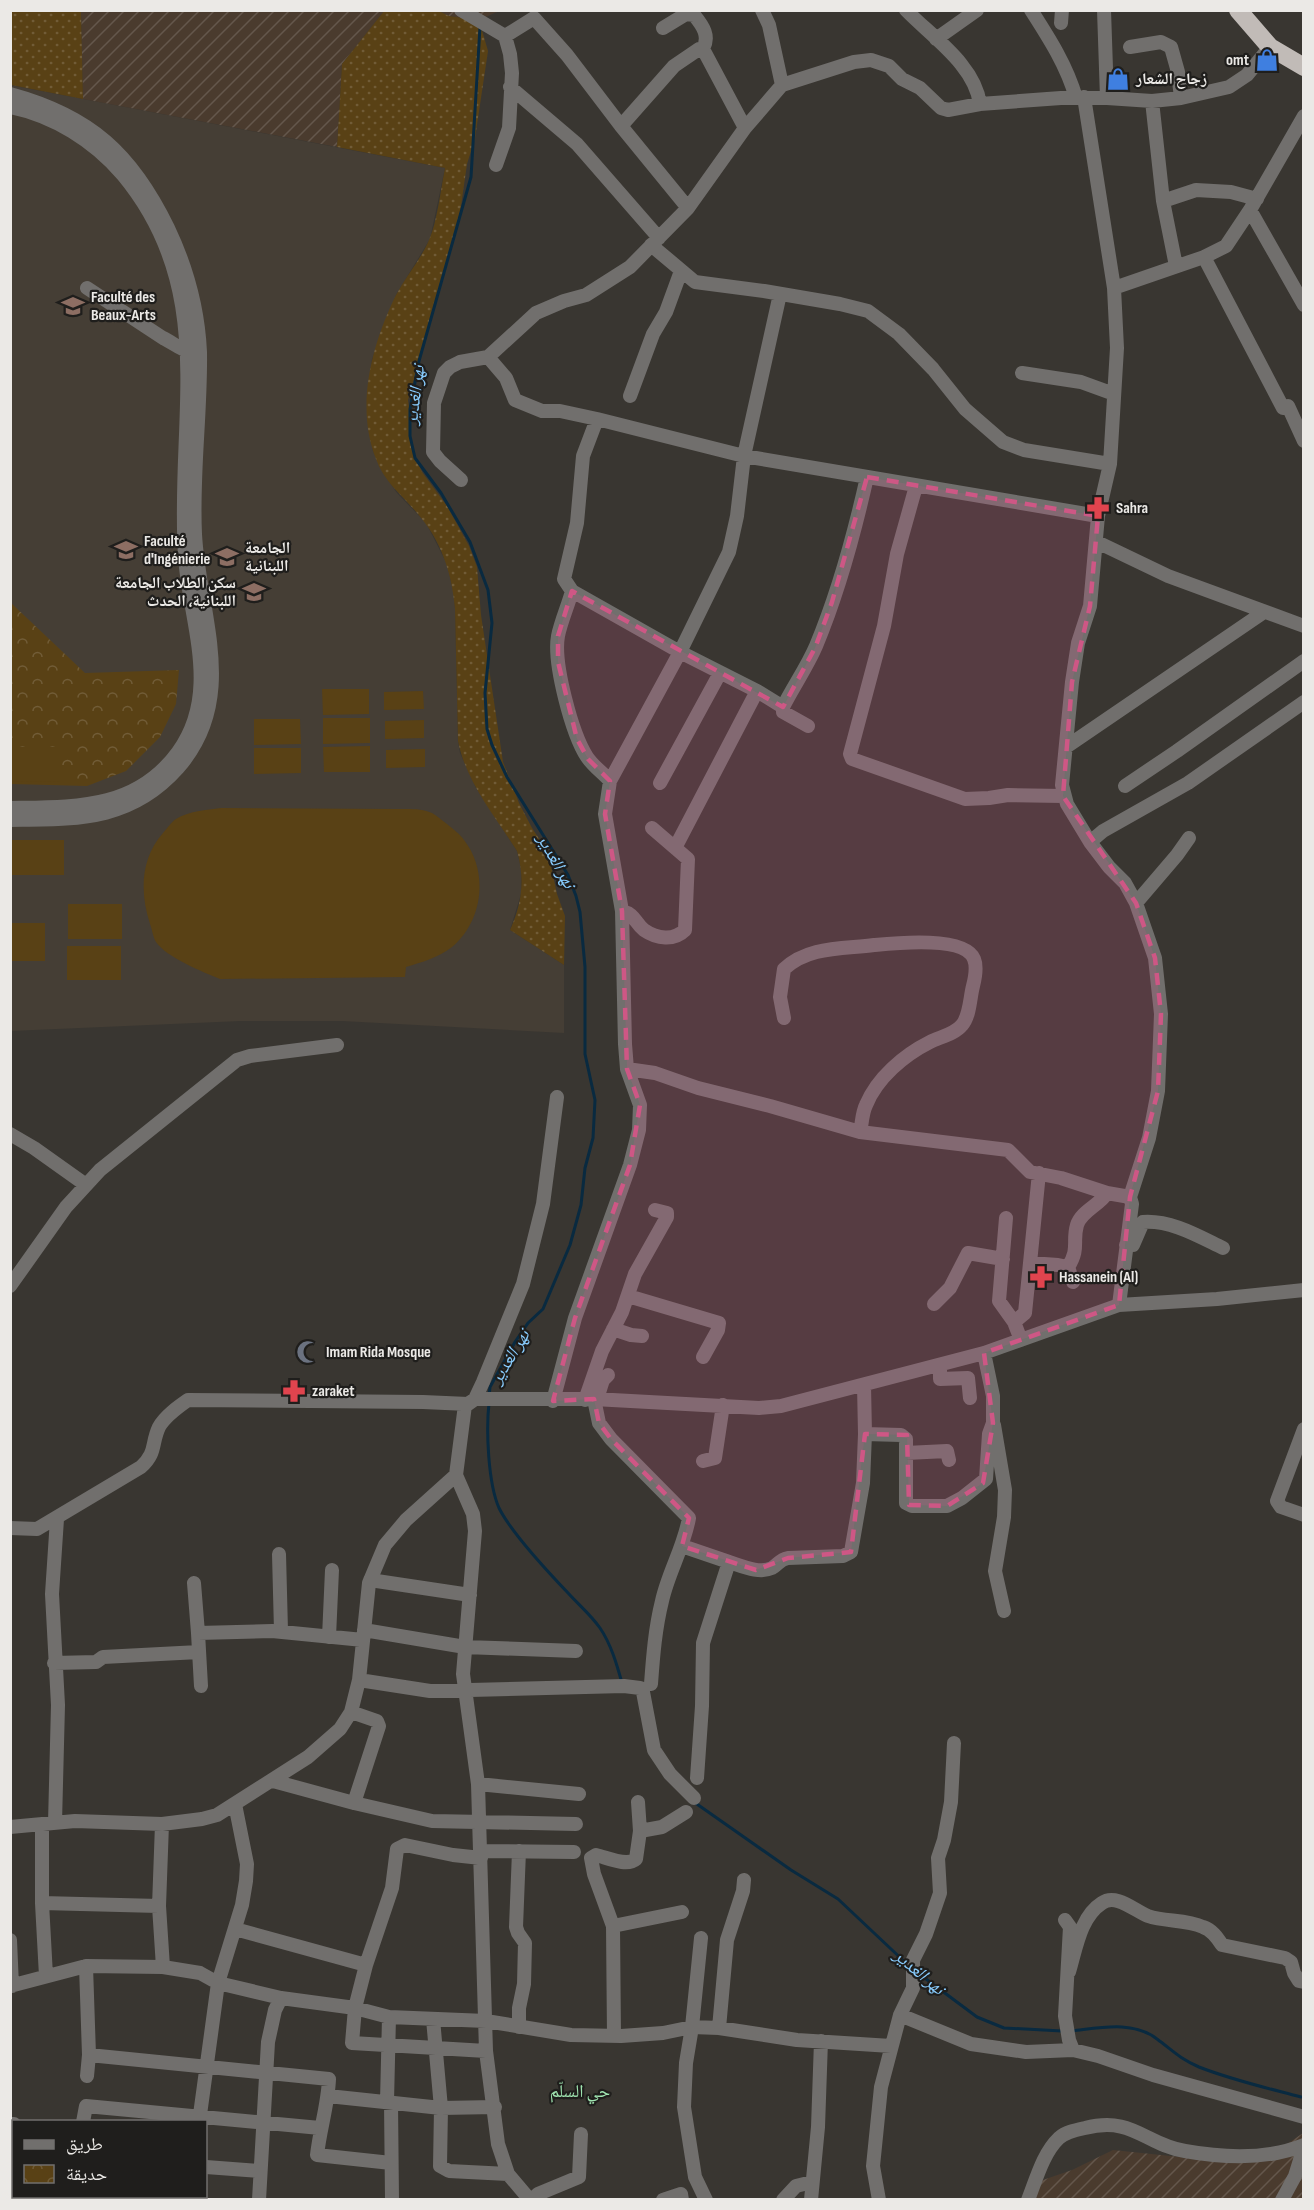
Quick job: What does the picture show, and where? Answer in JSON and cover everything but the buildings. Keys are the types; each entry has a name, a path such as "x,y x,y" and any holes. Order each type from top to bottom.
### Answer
{"highway":[{"path":"1238,10 1270,47 1304,67"}],"street":[{"path":"762,10 769,25 782,85"},
{"path":"906,10 963,68 979,91 980,104"},
{"path":"936,39 961,15 977,10"},
{"path":"1031,10 1056,49 1080,98 1114,288 1117,348 1110,464 1098,516 1090,606 1078,643 1072,682 1062,785 1063,796 1090,842 1125,883 1136,903 1155,958 1161,1014 1158,1090 1149,1138 1130,1197 1132,1204 1119,1305"},
{"path":"1104,10 1107,98"},
{"path":"467,14 505,36 511,63 509,128 496,165"},
{"path":"505,36 540,14 621,126 688,208"},
{"path":"663,28 686,14 694,15 706,35 703,49"},
{"path":"1130,47 1161,42 1171,47 1182,98"},
{"path":"461,480 440,462 433,452 434,403 444,373 460,362 488,357 536,313 564,301 586,295 624,272 688,208 745,128 782,85 854,62 870,60 889,66 902,79 920,88 941,108 948,110 980,104 1080,98 1152,101 1182,98 1229,87 1247,75 1270,47"},
{"path":"621,126 674,66 699,49 703,49"},
{"path":"703,49 745,128"},
{"path":"510,87 576,144 655,242 681,271 695,282 840,304 868,311 899,334 933,369 965,409 1003,442 1024,450 1110,464"},
{"path":"10,94 50,107 91,129 112,146 141,179 180,252 189,278 197,322 194,352 194,519 204,635 213,664 184,742 172,759 140,786 120,796 90,806 10,808"},
{"path":"1152,101 1163,201 1176,266"},
{"path":"10,107 33,113 70,129 103,154 135,190 158,228 177,279 194,352"},
{"path":"1114,288 1204,257 1226,246 1253,205 1304,116"},
{"path":"1163,201 1196,190 1231,192 1253,205 1304,305"},
{"path":"1204,257 1283,408 1288,406 1304,441"},
{"path":"630,396 653,334 666,312 681,271"},
{"path":"87,288 163,338 194,352"},
{"path":"553,1401 576,1318 630,1165 639,1130 640,1105 627,1069 622,911 605,814 610,781 680,652 729,552 737,516 744,456 780,294"},
{"path":"488,357 506,378 515,400 520,404 542,411 560,411 597,419 744,456 1098,516"},
{"path":"1022,373 1081,382 1114,394"},
{"path":"597,419 583,456 577,523 564,579 572,591 680,652 757,691 783,708 783,712 808,726"},
{"path":"783,708 815,648 848,558 867,477"},
{"path":"916,486 897,554 884,626 850,754 852,759 966,799 1008,795 1063,796"},
{"path":"1097,542 1168,576 1304,626"},
{"path":"572,591 558,636 560,672 577,739 588,759 610,781"},
{"path":"1066,747 1264,612"},
{"path":"1125,786 1177,752 1304,661"},
{"path":"660,783 720,673"},
{"path":"10,820 87,818 124,807 145,795 177,769 200,733 206,716 206,684"},
{"path":"675,848 757,691"},
{"path":"1090,842 1103,831 1188,783 1304,702"},
{"path":"622,911 633,915 643,929 670,939 685,930 688,859 652,828"},
{"path":"1136,903 1178,855 1189,838"},
{"path":"784,1018 780,997 784,969 791,962 806,954 822,950 890,943 921,943 963,948 971,954 976,966 962,1025 955,1031 912,1053 885,1076 866,1106 860,1132"},
{"path":"10,1286 66,1207 86,1185 117,1157 240,1059 337,1045"},
{"path":"627,1069 655,1073 698,1088 860,1132 1002,1148 1014,1155 1030,1172 1130,1197"},
{"path":"10,1827 75,1821 162,1824 217,1815 308,1757 340,1729 351,1712 359,1680 370,1580 385,1545 406,1520 456,1475 478,1400 523,1284 543,1204 557,1097"},
{"path":"10,1134 86,1185"},
{"path":"1014,1322 1025,1313 1039,1173"},
{"path":"1068,1267 1075,1256 1077,1223 1092,1207 1103,1200 1107,1192"},
{"path":"651,1684 653,1653 662,1600 682,1546 689,1518 610,1439 599,1423 592,1399 602,1351 628,1296 635,1274 667,1217 667,1213 655,1210"},
{"path":"1006,1218 999,1301 1014,1322 1021,1340"},
{"path":"1126,1245 1133,1245 1143,1222 1151,1222 1180,1229 1223,1248"},
{"path":"934,1304 950,1288 968,1252 1003,1259"},
{"path":"1030,1263 1058,1264 1068,1267"},
{"path":"1068,1267 1073,1282"},
{"path":"10,1528 37,1529 141,1467 151,1458 159,1426 174,1410 188,1400 423,1402 592,1399 759,1408 781,1406 984,1353 1119,1305 1217,1299 1304,1290"},
{"path":"628,1296 718,1323 718,1330 702,1357"},
{"path":"613,1329 631,1335 642,1335"},
{"path":"984,1353 993,1396 993,1423 1005,1490 1004,1517 995,1571 1004,1611"},
{"path":"940,1365 940,1379 968,1378 970,1398"},
{"path":"592,1399 608,1375"},
{"path":"682,1546 756,1570 772,1568 779,1560 788,1558 843,1556 851,1552 863,1483 864,1385"},
{"path":"703,1461 715,1458 723,1405"},
{"path":"865,1434 901,1435 906,1439 906,1503 912,1506 947,1506 969,1493 986,1479 989,1434 993,1423"},
{"path":"1304,1429 1277,1501 1281,1507 1304,1515"},
{"path":"906,1453 948,1451 949,1460"},
{"path":"456,1475 473,1514 475,1544 463,1674 477,1784 486,2051 498,2144 508,2174 531,2199 579,2176 582,2134"},
{"path":"46,1976 42,1903 58,1705 52,1594 57,1519"},
{"path":"279,1554 281,1632"},
{"path":"697,1778 703,1643 729,1562"},
{"path":"329,1637 332,1570"},
{"path":"370,1580 470,1595"},
{"path":"194,1583 201,1686"},
{"path":"198,1633 251,1630 329,1637 363,1635 465,1647 576,1651"},
{"path":"54,1663 96,1662 103,1657 199,1652"},
{"path":"359,1680 430,1691 624,1686 640,1688 643,1692 654,1750 669,1774 694,1798"},
{"path":"351,1712 377,1721 379,1726 354,1803"},
{"path":"879,2199 874,2158 880,2087 900,2014 913,1988 913,1964 940,1893 938,1858 951,1802 954,1743"},
{"path":"273,1781 432,1821 576,1824"},
{"path":"477,1784 579,1794"},
{"path":"614,2036 613,1926 594,1874 591,1858 596,1855 633,1862 636,1858 640,1831 638,1802"},
{"path":"199,2119 218,1983 242,1905 247,1864 235,1804"},
{"path":"640,1831 662,1827 686,1812"},
{"path":"162,1824 159,1906 163,1967"},
{"path":"486,2051 435,2046 352,2043 356,2008 366,1965 392,1888 396,1852 399,1846 405,1845 453,1855 519,1851 574,1852"},
{"path":"519,1851 516,1927 525,1943 524,1984 519,2008 519,2027"},
{"path":"720,2028 727,1940 743,1891 744,1880"},
{"path":"1069,1972 1086,1919 1105,1901 1117,1901 1149,1917 1202,1926 1213,1932 1222,1945 1285,1958 1291,1962 1299,1981 1304,1982"},
{"path":"42,1903 159,1906"},
{"path":"613,1926 682,1912"},
{"path":"1065,1920 1070,1927 1065,2016 1069,2039"},
{"path":"235,1929 366,1965"},
{"path":"701,1938 686,2063 684,2107 695,2177 706,2199"},
{"path":"10,1940 11,1986 86,1966 163,1967 200,1973 218,1983 281,1998 356,2008 388,2017 486,2021 572,2035 614,2036 663,2033 692,2027 720,2028 797,2040 891,2046"},
{"path":"86,1966 89,2055 87,2076"},
{"path":"259,2199 268,2042 281,1998"},
{"path":"900,2014 972,2044 1026,2052 1069,2039 1098,2056 1153,2075 1304,2117"},
{"path":"388,2017 392,2199"},
{"path":"433,2019 441,2108 440,2166 449,2171 508,2174"},
{"path":"811,2199 818,2127 820,2041"},
{"path":"89,2055 329,2079 317,2155 391,2163"},
{"path":"328,2096 441,2108 495,2107"},
{"path":"83,2120 86,2106 199,2119 320,2128"},
{"path":"1028,2199 1053,2145 1073,2130 1094,2125 1116,2124 1184,2151 1225,2155 1275,2154 1304,2146"},
{"path":"1282,2199 1295,2176 1304,2146"},
{"path":"207,2167 259,2171"},
{"path":"783,2199 796,2186 812,2182"},
{"path":"663,2199 681,2194 682,2199"}],"highlighted area":[{"path":"867,477 1098,516 1090,606 1072,682 1063,796 1136,903 1155,958 1161,1014 1158,1091 1130,1197 1119,1305 984,1353 993,1423 983,1483 947,1506 909,1505 907,1435 865,1434 851,1552 788,1558 756,1570 682,1546 689,1518 611,1439 599,1423 594,1399 553,1401 575,1318 630,1165 640,1105 627,1069 622,911 605,814 610,781 588,759 577,739 558,662 558,636 572,591 783,707 815,648 832,602"}],"shaded area":[{"path":"81,11 384,11 342,64 337,147 83,99"},
{"path":"439,11 499,11 479,20 449,16"},
{"name":"الجامعة اللبنانية","path":"10,85 445,168 430,239 396,295 372,359 368,396 369,432 373,451 383,473 397,493 426,523 447,564 454,594 460,753 476,788 517,851 521,868 521,894 510,930 564,965 564,1033 342,1021 241,1021 11,1031"},
{"path":"1303,2133 1303,2199 1034,2200 1040,2181 1072,2170 1113,2150 1238,2163 1284,2146"}],"green space":[{"path":"10,11 81,11 83,99 11,85"},
{"path":"384,11 439,11 449,16 479,20 488,51 475,138 467,164 459,220 408,400 411,447 422,472 447,506 469,546 477,567 481,615 503,762 519,803 544,846 551,866 565,916 564,965 510,930 520,901 521,872 517,851 474,785 458,741 455,609 448,570 433,534 379,467 370,439 367,397 374,354 396,295 422,254 432,233 445,168 337,147 342,64"},
{"path":"10,602 85,673 179,670 176,704 160,737 126,771 87,786 11,784"},
{"path":"322,689 369,689 369,714 323,715"},
{"path":"423,691 424,709 384,710 384,692"},
{"path":"323,718 370,718 370,743 323,744"},
{"path":"254,719 300,719 301,744 254,745"},
{"path":"424,720 424,738 385,739 385,721"},
{"path":"370,746 370,772 324,772 323,747"},
{"path":"11,747 61,747 61,781 11,782"},
{"path":"254,748 301,748 301,773 254,774"},
{"path":"425,749 425,767 386,768 386,750"},
{"path":"221,808 410,809 432,813 462,838 472,853 477,867 479,896 470,924 447,951 406,967 405,977 220,979 195,968 168,953 156,942 147,912 144,877 155,843 174,820 192,813"},
{"path":"11,840 64,840 64,875 11,875"},
{"path":"68,904 122,904 122,939 68,939"},
{"path":"11,923 45,923 45,961 11,961"},
{"path":"67,946 121,946 121,980 67,980"}],"waterway":[{"name":"نهر الغدير","path":"480,27 471,177 419,361 410,409 410,436 415,458 441,493 470,542 488,590 492,623 485,693 487,729 492,745 507,777 568,875 576,896 580,912 585,967 585,1054 595,1100 593,1138 585,1168 581,1205 570,1245 543,1309 528,1323 515,1342 490,1387 489,1396"},
{"name":"نهر الغدير","path":"489,1403 489,1456 492,1485 499,1508 512,1529 531,1552 600,1628 616,1662 622,1683"},
{"name":"نهر الغدير","path":"694,1802 791,1870 838,1899 908,1965"},
{"name":"نهر الغدير","path":"918,1973 977,2017 1004,2028 1062,2031"},
{"name":"نهر الغدير","path":"1072,2031 1104,2027 1137,2029 1148,2033 1181,2058 1199,2067 1301,2097"}],"place":[{"name":"omt","path":"1267,60"},
{"name":"زجاح الشعار","path":"1118,79"},
{"name":"Faculté des Beaux-Arts","path":"73,306"},
{"name":"Sahra","path":"1098,508"},
{"name":"Faculté d'Ingénierie","path":"126,550"},
{"name":"الجامعة اللبنانية","path":"227,557"},
{"name":"سكن الطلاب الجامعة اللبنانية، الحدث","path":"254,592"},
{"name":"Hassanein (Al)","path":"1041,1277"},
{"name":"Imam Rida Mosque","path":"308,1352"},
{"name":"zaraket","path":"294,1391"}],"district":[{"name":"حي السلّم","path":"580,2091"}]}
